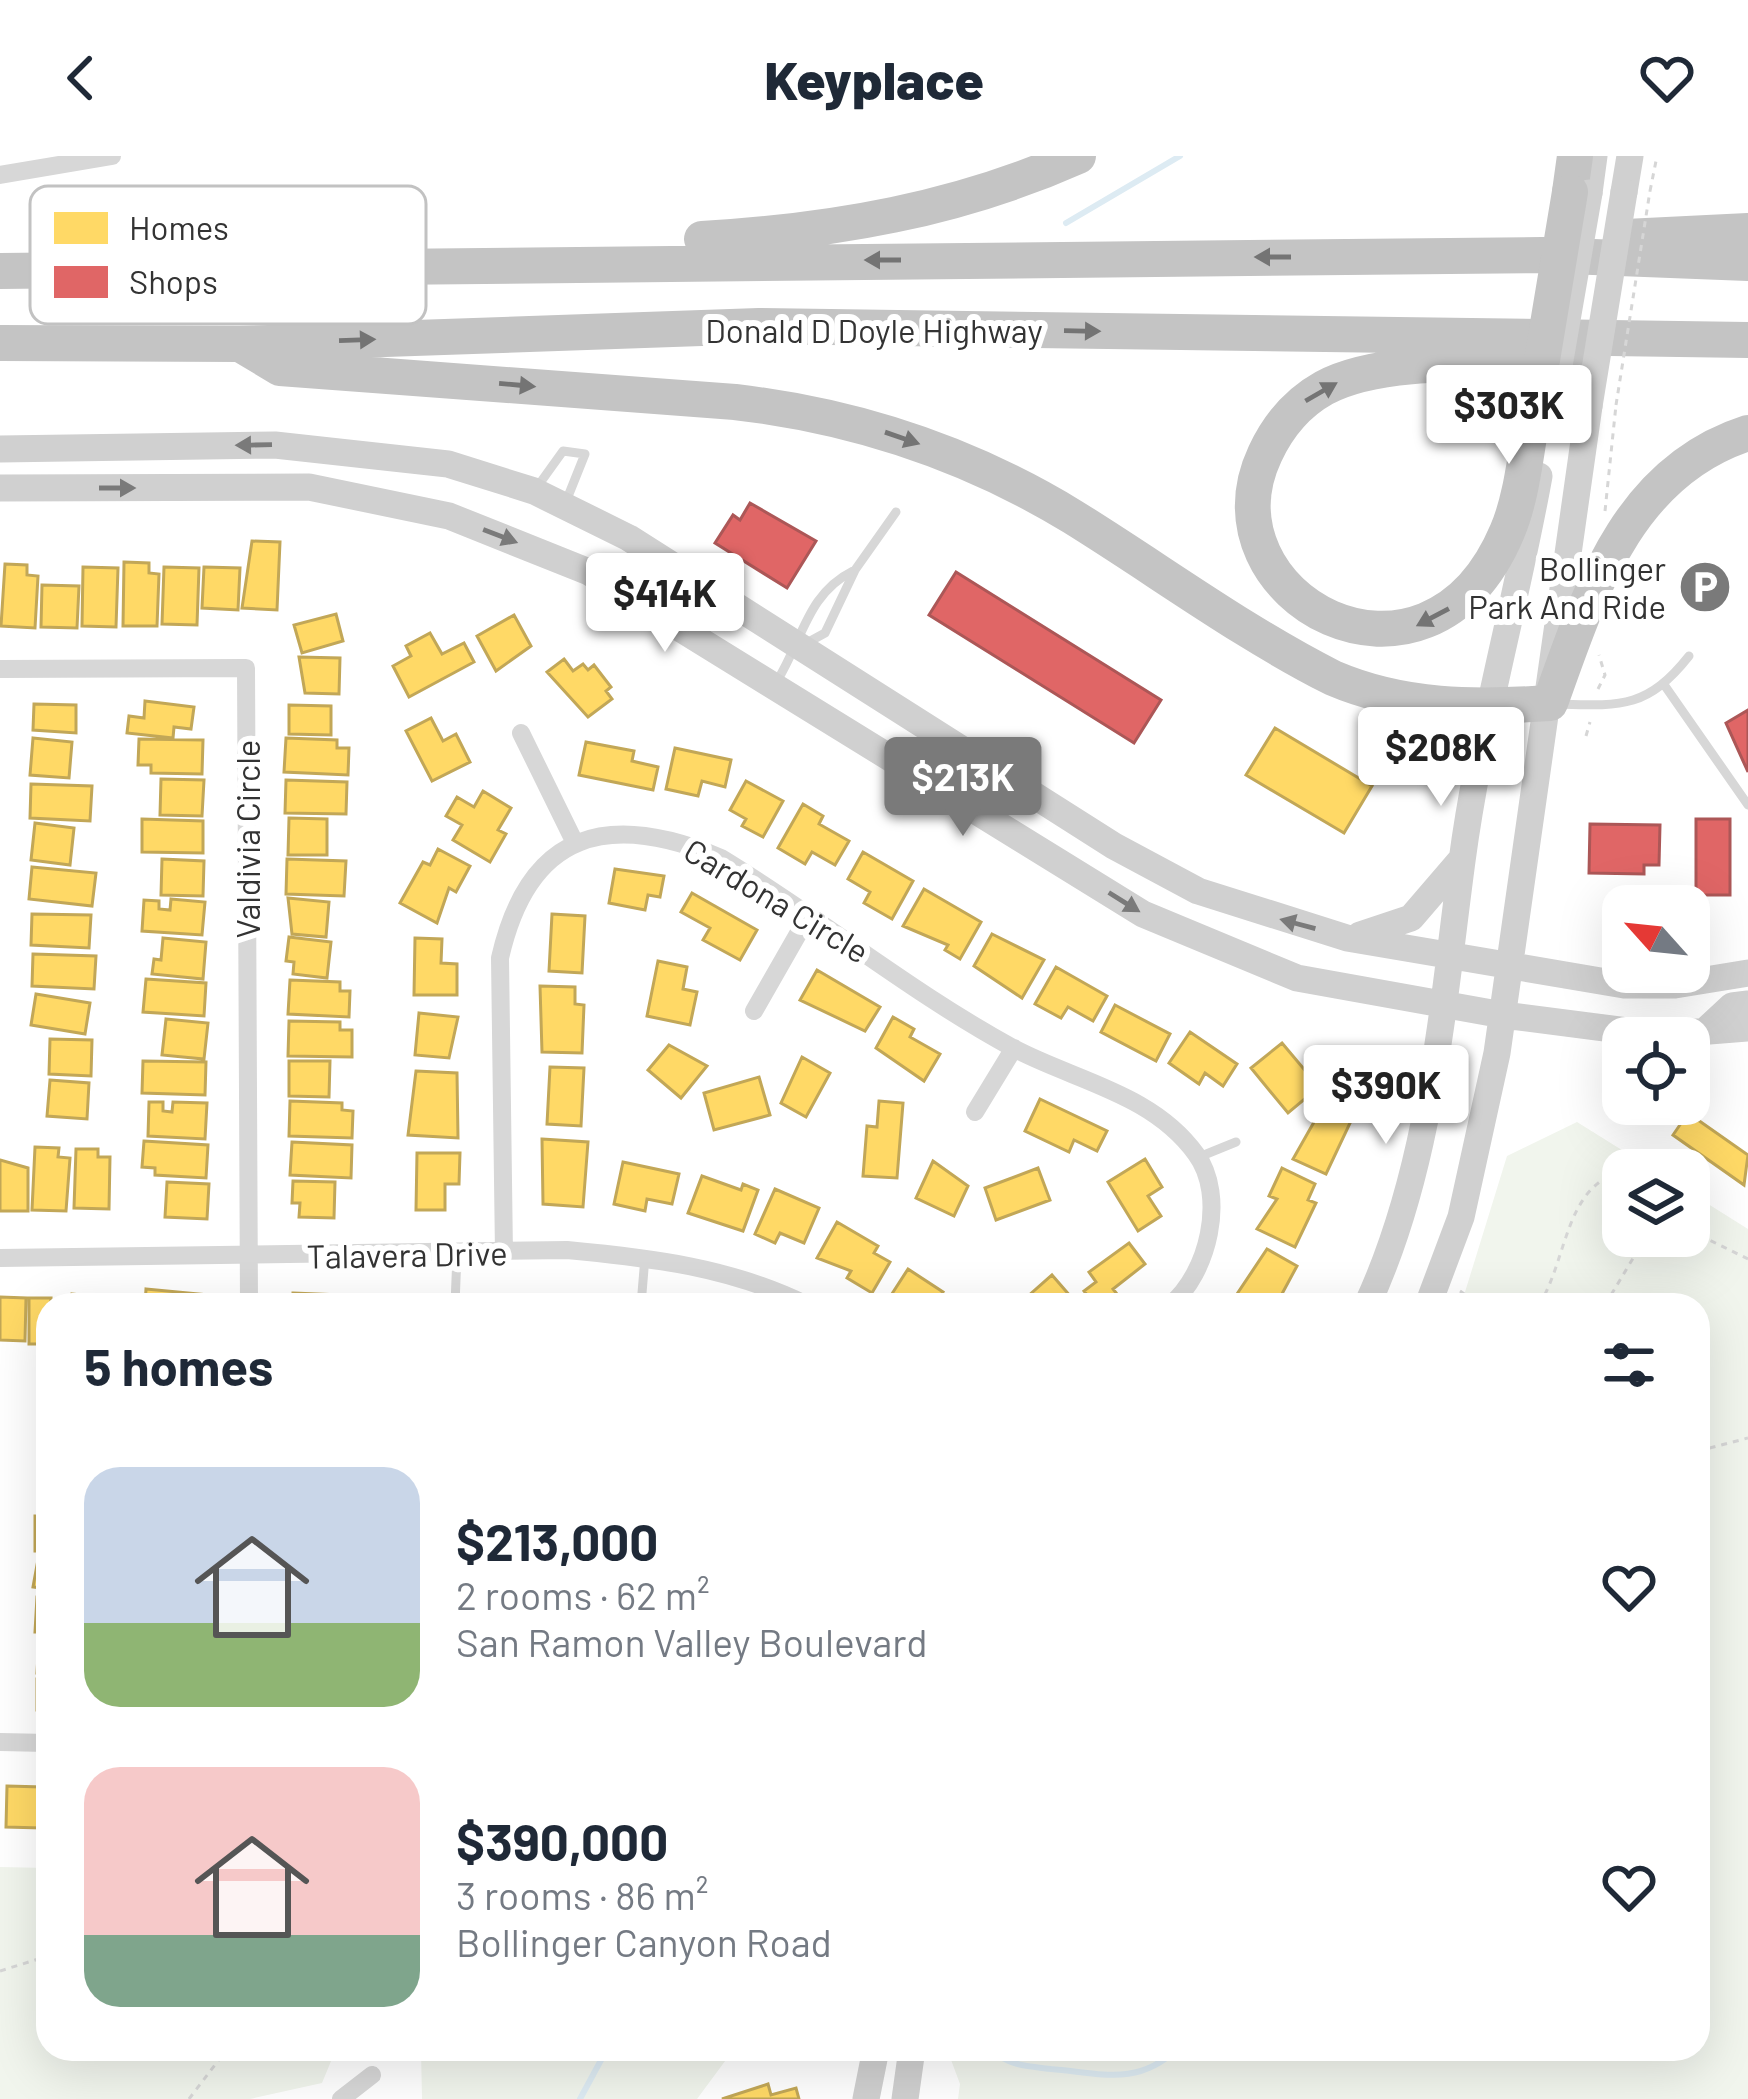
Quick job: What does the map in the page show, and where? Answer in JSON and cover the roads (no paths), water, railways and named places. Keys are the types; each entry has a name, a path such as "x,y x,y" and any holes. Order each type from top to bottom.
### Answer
{"highway":[{"path":"594,263 653,242 766,235 892,217 1000,188 1078,156"},
{"path":"1578,180 1543,407 1508,530 1463,599 1434,620 1405,630 1340,623 1311,609 1270,563 1255,498 1261,463 1296,408 1325,387 1389,370 1642,361 1666,340"},
{"path":"1543,255 1572,240 1748,231"},
{"name":"Donald D Doyle Highway","path":"426,265 1543,255 1748,263"},
{"name":"Donald D Doyle Highway","path":"0,271 30,271"},
{"name":"Donald D Doyle Highway","path":"0,343 240,344 759,326 1748,340"},
{"path":"240,344 280,368 712,400 839,418 931,448 1023,489 1333,678 1381,697 1493,707 1550,703 1589,595 1623,529 1676,473 1748,433"}],"main road":[{"path":"1578,180 1594,156"},
{"path":"1432,1293 1461,1217 1503,1015 1550,703 1637,191 1630,156"},
{"path":"1371,1293 1412,1179 1454,955 1462,858 1493,707 1543,407"},
{"path":"0,449 315,448 448,464 534,491 629,538 1114,846 1198,892 1347,938 1602,981"},
{"path":"0,488 309,487 449,516 589,572 1143,914 1213,948 1297,978 1602,1028"},
{"path":"1347,938 1411,918 1462,858"},
{"path":"1710,976 1748,973"},
{"path":"1710,1026 1732,1006 1748,1004"},
{"path":"1710,1031 1748,1028"},
{"path":"866,2099 874,2061"},
{"path":"904,2099 910,2061"}],"street":[{"path":"0,176 112,156"},
{"name":"Valdivia Circle","path":"0,670 246,668 248,1256"},
{"path":"503,1253 500,958 509,920 535,876 574,843 521,734"},
{"name":"Cardona Circle","path":"574,843 623,831 673,838 721,858 1014,1048 1128,1098 1169,1124 1199,1157"},
{"path":"754,1012 810,913"},
{"path":"975,1112 1014,1048"},
{"path":"1180,1293 1203,1263 1208,1186 1199,1157"},
{"name":"Talavera Drive","path":"0,1258 567,1250 645,1257 734,1274 778,1293"},
{"path":"248,1256 249,1293"},
{"path":"0,1718 0,1742 36,1743"},
{"path":"341,2099 371,2075"}],"lane":[{"path":"534,491 563,451 585,454 565,504"},
{"path":"798,647 825,633 854,570 896,512"},
{"path":"775,685 798,647 804,620 828,583 854,570"},
{"path":"1550,703 1612,706 1646,698 1665,686 1688,656"},
{"path":"1665,686 1748,805"},
{"path":"1199,1157 1236,1142"},
{"path":"455,1293 457,1254"},
{"path":"642,1293 645,1257"}],"waterway":[{"path":"1066,223 1180,156"},
{"path":"580,2099 601,2061"},
{"path":"1010,2061 1117,2075 1162,2061"}],"place":[{"name":"Bollinger Park And Ride","path":"1705,587"}]}
